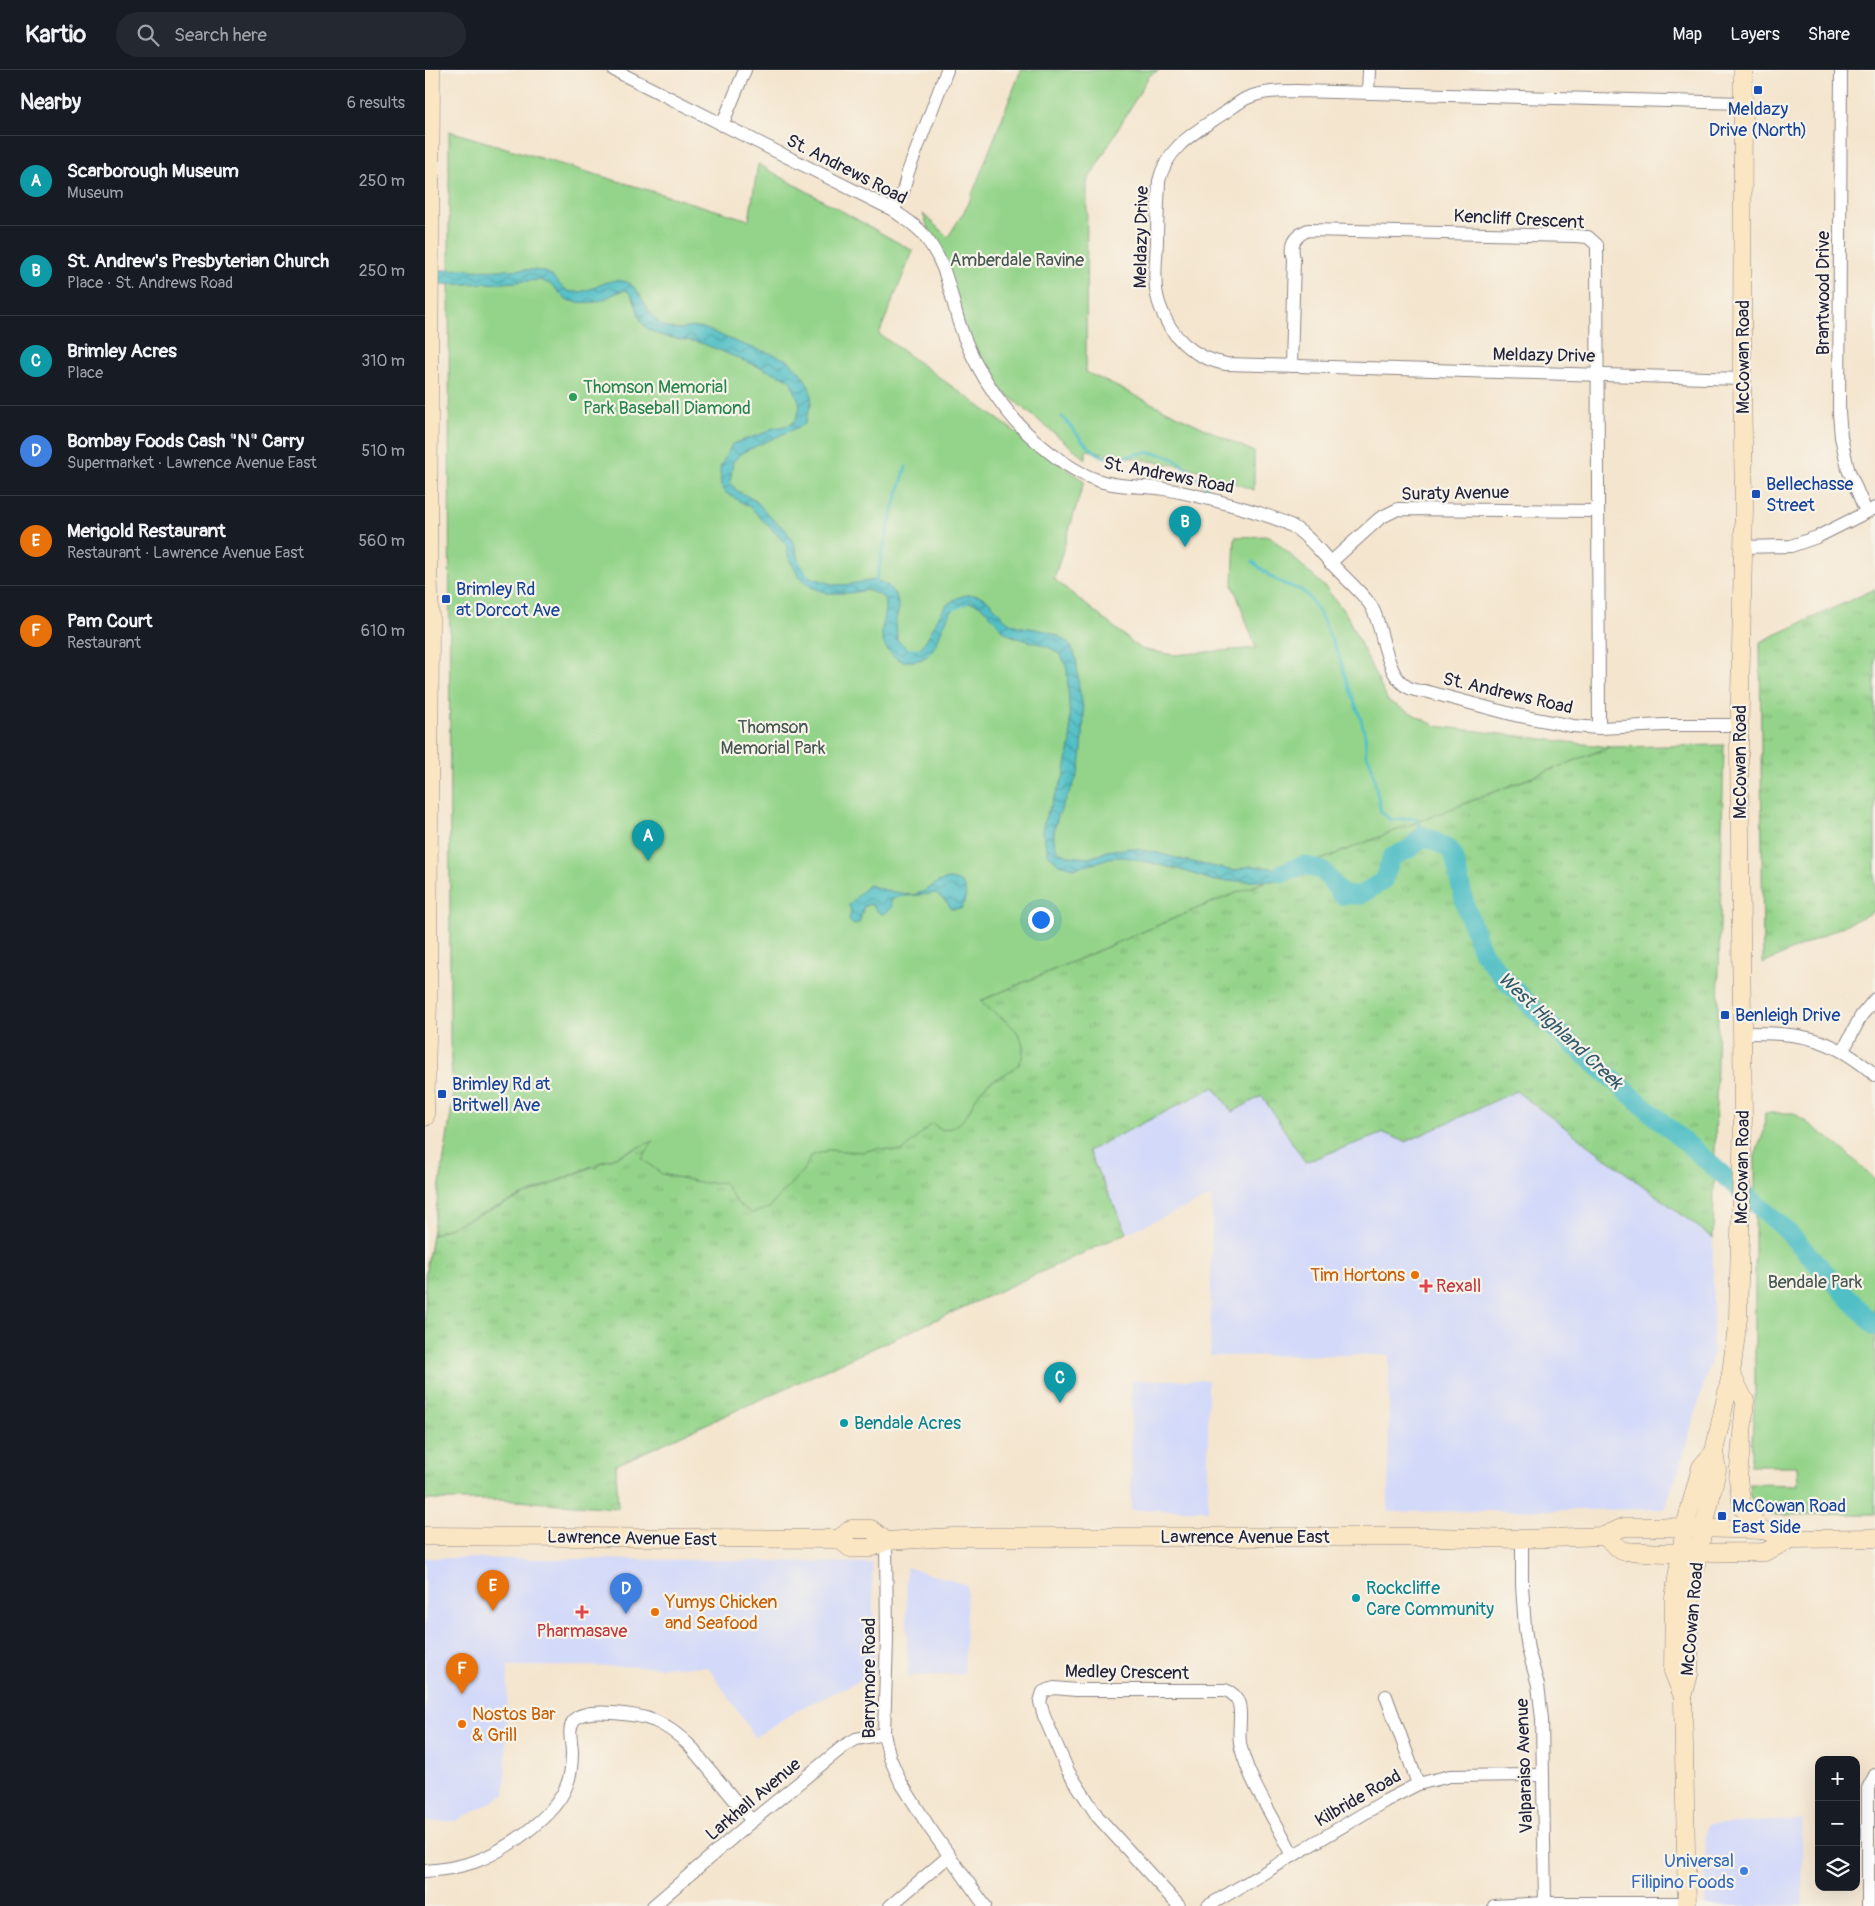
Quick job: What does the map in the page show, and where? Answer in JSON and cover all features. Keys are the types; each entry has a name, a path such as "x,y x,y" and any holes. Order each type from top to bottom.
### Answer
{"main road":[{"path":"425,1117 429,808 430,619 428,565 431,70"},
{"name":"McCowan Road","path":"1689,1553 1704,1527 1717,1470 1714,1452 1731,1374 1738,1318 1743,1118 1739,725 1744,506 1742,379 1743,70"},
{"path":"1731,1374 1745,1401 1738,1478 1742,1507 1762,1530"},
{"name":"McCowan Road","path":"1687,1904 1683,1697 1689,1674 1690,1600 1689,1553 1685,1527 1701,1467 1714,1452"},
{"name":"Lawrence Avenue East","path":"425,1536 839,1539 851,1529 871,1529 886,1541 953,1537 1430,1537 1522,1539 1605,1536 1624,1527 1704,1527 1762,1530 1791,1539 1875,1538"},
{"name":"Lawrence Avenue East","path":"1605,1536 1622,1551 1689,1553 1765,1552 1791,1539"}],"street":[{"name":"St. Andrews Road","path":"614,70 893,210 919,229 936,254 947,276 960,325 977,364 1001,402 1026,432 1070,467 1099,481 1159,488 1208,498 1281,520 1293,526 1313,543 1369,603 1377,618 1381,639 1392,669 1405,685 1415,691 1425,690 1515,714 1573,726 1599,728 1666,725 1739,725"},
{"path":"722,125 745,70"},
{"path":"893,210 903,192 910,164 947,70"},
{"path":"1368,93 1369,70"},
{"name":"Brantwood Drive","path":"1841,70 1839,412 1841,437 1848,469 1870,510"},
{"name":"Meldazy Drive","path":"1742,379 1233,365 1212,362 1188,348 1174,334 1159,303 1157,290 1158,201 1161,171 1167,159 1181,143 1247,98 1267,92 1297,91 1743,102"},
{"name":"Kencliff Crescent","path":"1291,366 1295,259 1292,249 1293,241 1301,233 1308,230 1588,237 1597,245 1599,728"},
{"name":"Suraty Avenue","path":"1330,562 1380,518 1398,509 1598,512"},
{"path":"1742,547 1791,546 1817,537 1870,510"},
{"path":"1843,1051 1861,1016 1875,1000"},
{"path":"1742,1033 1796,1035 1821,1042 1843,1051 1859,1061 1875,1076"},
{"name":"Valparaiso Avenue","path":"1522,1539 1522,1586 1527,1648 1538,1685 1541,1705 1545,1903"},
{"name":"Barrymore Road","path":"886,1541 887,1639 884,1734 890,1758 900,1781 948,1857 985,1906"},
{"name":"Medley Crescent","path":"1179,1906 1098,1817 1068,1771 1043,1716 1040,1702 1043,1692 1049,1688 1076,1690 1225,1690 1234,1693 1239,1700 1241,1711 1239,1722 1240,1746 1250,1773 1293,1856"},
{"path":"1385,1696 1418,1784"},
{"path":"425,1871 474,1862 533,1829 555,1806 566,1787 572,1755 570,1730 572,1722 577,1717 587,1713 624,1715 654,1721 679,1735 753,1821"},
{"name":"Larkhall Avenue","path":"653,1906 844,1746 856,1739 884,1734"},
{"name":"Kilbride Road","path":"1208,1906 1385,1801 1418,1784 1450,1776 1542,1775"},
{"path":"1868,1906 1868,1788 1875,1775"},
{"path":"890,1906 948,1857"},
{"path":"1494,1906 1545,1903 1687,1904"}],"shaded area":[{"path":"1214,1087 1262,1096 1306,1162 1384,1133 1406,1142 1516,1091 1713,1238 1713,1353 1679,1470 1664,1509 1388,1512 1389,1355 1210,1356 1212,1196 1127,1233 1088,1151"},
{"path":"1131,1380 1208,1380 1208,1510 1131,1510"},
{"path":"425,1558 872,1563 875,1674 801,1708 755,1737 708,1667 508,1666 505,1795 456,1821 425,1822"},
{"path":"906,1567 967,1585 964,1674 908,1676"},
{"path":"1802,1819 1803,1906 1705,1906 1706,1825"}],"green space":[{"name":"Amberdale Ravine","path":"1021,70 1159,70 1149,76 1087,182 1086,372 1254,452 1254,490 1192,468 1086,450 1086,459 984,376 923,214 948,237 968,205"},
{"name":"Thomson Memorial Park","path":"449,131 749,220 758,164 913,251 879,334 1084,481 1054,579 1141,649 1173,655 1256,648 1233,585 1235,537 1270,536 1325,587 1346,614 1388,701 1436,726 1609,747 1203,906 980,1001 1018,1033 1023,1048 1022,1056 1020,1062 1015,1067 990,1082 979,1092 958,1125 941,1130 932,1123 903,1151 879,1148 863,1152 828,1150 811,1156 804,1169 769,1208 752,1213 738,1204 723,1182 703,1183 662,1174 642,1159 653,1141 598,1164 597,1168 592,1166 432,1235 453,1100 450,1039"},
{"path":"1875,589 1875,911 1763,964 1760,642"},
{"path":"1724,745 1713,1238 1516,1091 1406,1142 1384,1133 1305,1162 1262,1096 1232,1112 1214,1087 1088,1151 1127,1233 616,1465 618,1508 501,1500 425,1500 425,1276 432,1235 1203,906 1609,747"},
{"name":"Bendale Park","path":"1765,1113 1794,1113 1840,1147 1875,1179 1875,1514 1772,1515 1758,1511 1751,1498 1750,1484 1798,1485 1797,1466 1750,1466 1755,1395 1755,1155 1764,1132"}],"water":[{"path":"462,269 542,271 551,275 564,288 572,292 586,291 611,281 623,281 635,288 651,314 668,328 703,328 789,361 802,375 810,392 811,404 805,424 741,453 733,462 730,482 736,490 756,501 770,517 786,530 795,546 800,569 807,576 835,585 876,580 888,586 896,596 899,608 896,620 897,640 909,650 917,651 924,643 949,603 957,598 968,595 981,596 987,600 1010,623 1049,632 1069,644 1077,664 1084,718 1079,771 1056,822 1055,843 1059,852 1069,856 1088,858 1106,851 1130,848 1234,871 1250,866 1283,869 1279,881 1215,881 1178,869 1125,857 1108,858 1093,864 1074,868 1059,864 1049,855 1042,832 1045,818 1064,776 1071,741 1067,670 1059,654 1045,646 1010,635 983,608 970,602 962,604 948,617 930,653 923,658 913,661 898,659 889,651 882,635 885,611 883,597 868,590 849,593 827,593 811,587 799,577 789,559 786,544 750,507 726,493 721,485 720,468 732,444 762,434 773,428 790,425 795,421 800,408 790,380 704,344 654,333 644,325 633,298 626,290 599,301 587,303 566,300 552,285 540,280 425,285 425,271"},
{"path":"949,879 960,882 965,889 966,893 962,908 951,909 948,903 935,893 906,896 891,900 892,908 883,914 879,913 872,904 864,906 859,923 854,925 849,921 851,911 849,905 868,885 913,895 925,891 938,882"}],"waterway":[{"path":"1062,417 1086,444 1097,453 1116,458 1137,454 1161,454 1180,463 1214,495"},
{"path":"876,580 891,517 906,467"},
{"name":"West Highland Creek","path":"798,561 807,576"},
{"path":"1253,562 1271,577 1301,590 1308,596 1319,612 1339,656 1361,719 1365,735 1366,754 1371,763 1381,812 1391,820 1416,818 1425,836"},
{"name":"West Highland Creek","path":"954,609 967,603"},
{"name":"West Highland Creek","path":"909,650 919,649"},
{"name":"West Highland Creek","path":"1282,873 1304,865 1323,871 1342,895 1360,895 1383,881 1392,857 1411,848 1421,837 1425,836 1449,849 1454,856 1465,905 1482,951 1506,981 1550,1025 1783,1227 1875,1326"}],"place":[{"name":"Meldazy Drive (North)","path":"1758,90"},
{"name":"Thomson Memorial Park Baseball Diamond","path":"573,397"},
{"name":"Bellechasse Street","path":"1756,494"},
{"name":"St. Andrew's Presbyterian Church","path":"1185,547"},
{"name":"Brimley Rd at Dorcot Ave","path":"446,599"},
{"name":"Scarborough Museum","path":"648,861"},
{"name":"Benleigh Drive","path":"1725,1015"},
{"name":"Brimley Rd at Britwell Ave","path":"442,1094"},
{"name":"Tim Hortons","path":"1415,1275"},
{"name":"Rexall","path":"1426,1286"},
{"name":"Brimley Acres","path":"1060,1403"},
{"name":"Bendale Acres","path":"844,1423"},
{"name":"McCowan Road East Side","path":"1722,1516"},
{"name":"Rockcliffe Care Community","path":"1356,1598"},
{"name":"Merigold Restaurant","path":"493,1611"},
{"name":"Pharmasave","path":"582,1612"},
{"name":"Yumys Chicken and Seafood","path":"655,1612"},
{"name":"Bombay Foods Cash \"N\" Carry","path":"626,1614"},
{"name":"Pam Court","path":"462,1694"},
{"name":"Nostos Bar & Grill","path":"462,1724"},
{"name":"Universal Filipino Foods","path":"1744,1871"}]}
